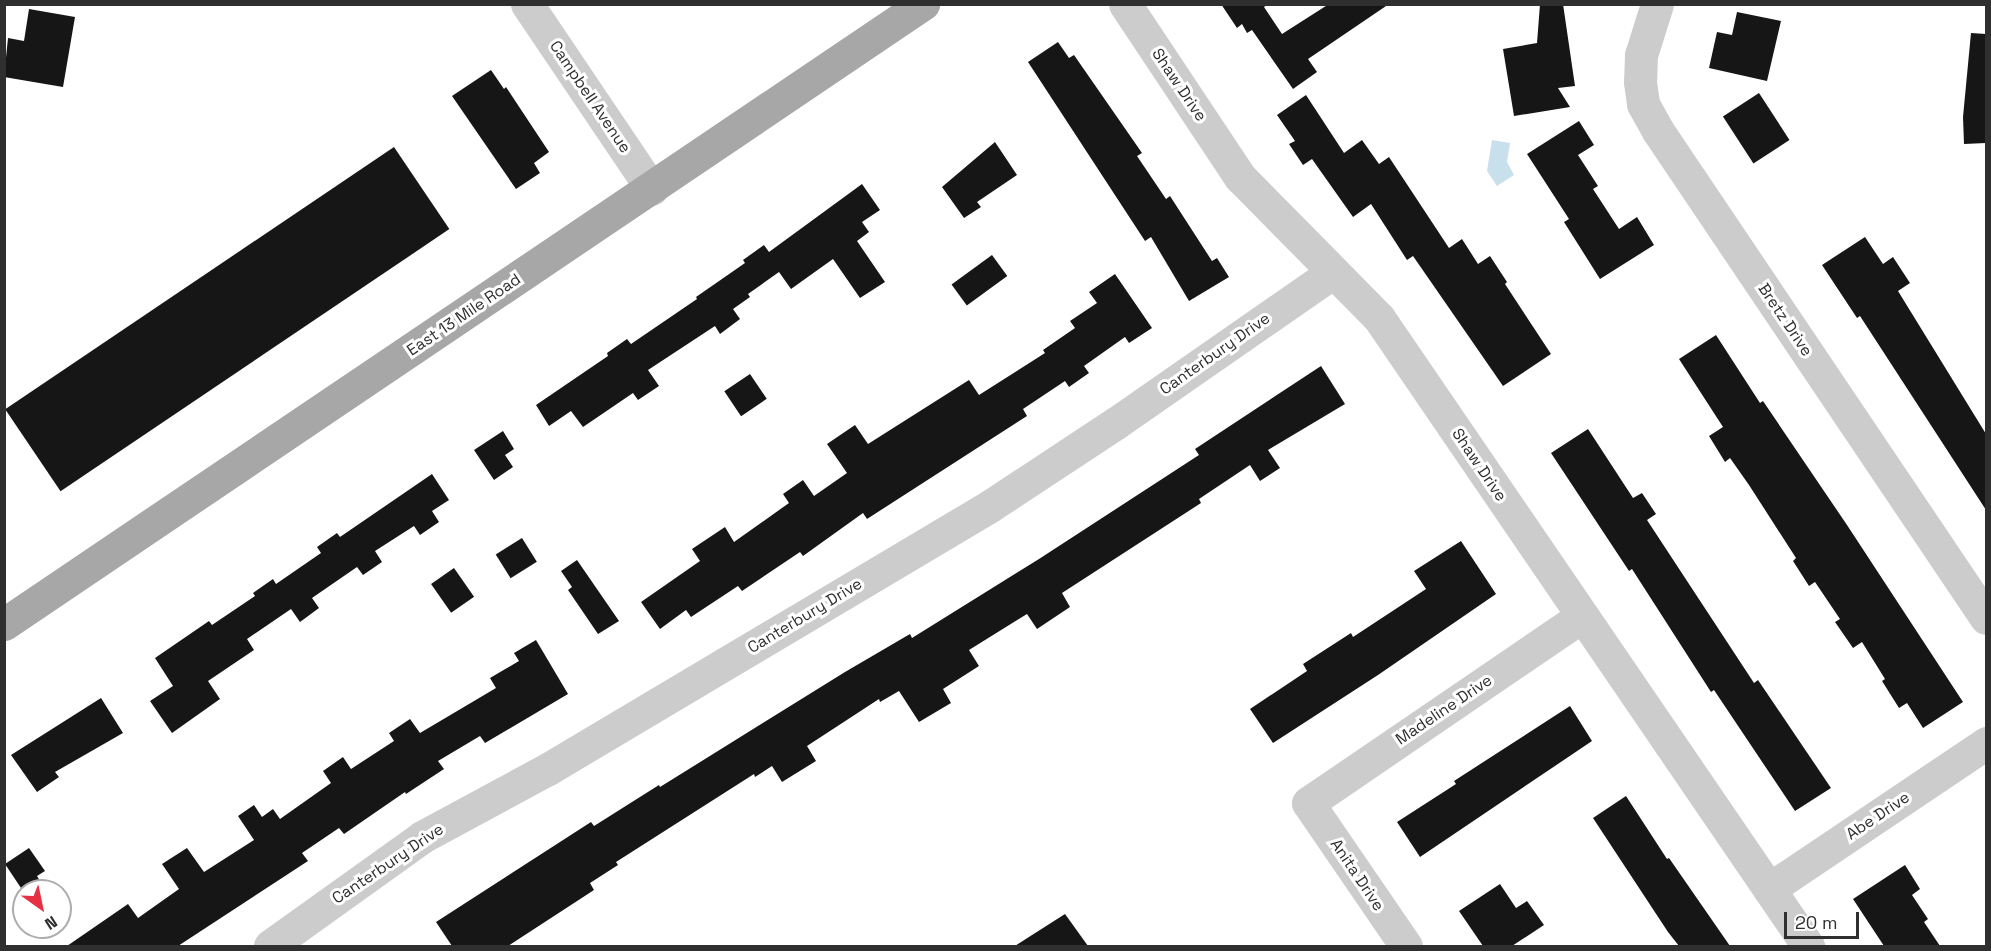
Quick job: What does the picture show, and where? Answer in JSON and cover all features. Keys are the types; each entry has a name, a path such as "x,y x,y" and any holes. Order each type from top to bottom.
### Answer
{"main road":[{"name":"East 13 Mile Road","path":"4,624 923,4"}],"street":[{"name":"Campbell Avenue","path":"527,4 652,189"},
{"name":"Shaw Drive","path":"1125,4 1240,177 1379,318 1581,617 1808,946"},
{"name":"Bretz Drive","path":"1657,4 1641,55 1640,82 1643,104 1658,130 1986,618"},
{"name":"Canterbury Drive","path":"270,946 422,837 548,769 990,506 1116,423 1333,272"},
{"name":"Madeline Drive","path":"1308,803 1581,617"},
{"name":"Abe Drive","path":"1768,889 1986,743"},
{"name":"Anita Drive","path":"1308,803 1406,946"}],"water":[{"path":"1492,140 1510,143 1507,162 1514,175 1497,186 1487,171"}],"building":[{"path":"1221,4 1268,4 1264,7 1282,34 1329,4 1389,4 1308,59 1317,72 1293,89 1252,30 1247,33 1242,24 1237,28"},
{"path":"1540,4 1563,4 1575,86 1558,88 1570,107 1514,116 1503,49 1537,43"},
{"path":"29,9 75,17 63,87 4,77 8,38 24,41"},
{"path":"1737,12 1781,21 1767,81 1709,68 1717,32 1732,35"},
{"path":"1971,33 1986,34 1986,143 1964,144 1963,117"},
{"path":"1058,42 1069,58 1074,55 1142,153 1137,156 1166,199 1170,196 1212,261 1217,258 1229,277 1189,301 1151,237 1145,241 1028,62"},
{"path":"491,70 504,89 506,87 549,152 534,163 540,173 516,189 452,96"},
{"path":"1759,93 1789,140 1753,163 1723,116"},
{"path":"1306,95 1344,153 1362,140 1379,164 1389,157 1449,248 1462,239 1478,264 1490,256 1507,282 1505,284 1551,354 1503,386 1413,256 1407,260 1371,204 1353,217 1312,159 1303,165 1289,144 1295,141 1277,115"},
{"path":"1579,121 1594,145 1578,155 1598,186 1593,189 1619,229 1637,217 1654,245 1600,279 1564,222 1569,219 1527,154"},
{"path":"995,142 1017,175 977,202 981,207 964,218 942,187"},
{"path":"394,147 449,229 61,491 5,409"},
{"path":"862,184 880,210 862,222 869,232 857,241 885,282 860,298 833,259 791,289 779,272 748,294 750,297 733,309 740,319 720,334 715,326 648,370 659,386 638,400 633,393 583,427 571,411 549,426 536,405 608,356 607,353 627,339 631,344 697,299 696,297 745,263 743,260 764,245 769,252"},
{"path":"1865,237 1883,264 1893,257 1910,283 1898,291 1986,434 1986,510 1860,316 1857,318 1822,265"},
{"path":"992,255 1007,276 967,305 952,284"},
{"path":"1115,274 1152,328 1129,343 1125,337 1084,366 1089,373 1069,387 1065,381 1023,409 1027,416 867,519 863,513 803,556 800,552 742,591 738,586 691,617 686,610 660,629 641,602 700,561 692,549 725,527 734,542 789,503 783,494 803,480 814,496 847,473 827,444 855,425 868,444 969,380 979,395 1045,353 1043,350 1075,328 1070,321 1097,303 1089,292"},
{"path":"1716,335 1760,403 1763,401 1847,525 1963,702 1923,728 1907,703 1899,708 1882,681 1885,679 1862,642 1853,648 1835,622 1840,619 1815,582 1809,586 1793,561 1796,558 1749,485 1730,458 1725,462 1709,436 1723,427 1679,359"},
{"path":"1321,366 1345,404 1268,450 1280,468 1260,481 1250,465 1199,499 1201,503 1062,593 1070,607 1037,629 1027,614 969,650 979,666 943,689 951,703 919,722 899,691 880,702 879,699 807,746 816,761 782,782 772,766 755,777 754,774 616,862 618,865 590,883 594,890 508,946 452,946 436,922 591,822 594,826 845,672 910,634 912,638 1039,559 1199,455 1195,449"},
{"path":"750,374 767,399 741,416 724,391"},
{"path":"1588,429 1633,498 1642,493 1656,514 1647,520 1754,683 1758,680 1831,788 1795,811 1714,690 1711,692 1632,569 1629,571 1551,453"},
{"path":"503,431 514,449 505,455 513,467 494,480 474,450"},
{"path":"432,474 449,500 432,511 439,522 420,535 414,526 375,551 382,562 363,575 357,567 312,598 319,608 300,622 291,609 247,639 254,650 208,681 220,699 172,733 150,701 173,686 155,658 209,621 212,625 255,596 253,593 273,579 276,584 321,553 317,547 337,533 340,537"},
{"path":"522,538 537,562 511,578 496,554"},
{"path":"1461,541 1496,594 1273,743 1250,709 1307,671 1303,664 1351,633 1353,637 1426,589 1414,571"},
{"path":"577,560 619,621 598,634 568,590 572,587 561,571"},
{"path":"454,568 474,597 451,613 431,584"},
{"path":"536,640 568,694 485,743 480,736 438,761 444,769 406,794 405,792 344,834 339,828 302,853 308,861 178,946 67,946 128,904 138,918 179,889 162,864 187,848 204,872 254,840 238,816 254,805 262,817 273,809 280,819 331,783 323,771 343,757 351,769 394,741 389,733 410,719 420,733 496,688 490,678 519,661 514,653"},
{"path":"101,698 123,733 55,772 59,777 37,792 11,755"},
{"path":"1570,706 1592,741 1420,857 1397,822 1456,784 1454,781"},
{"path":"1626,796 1667,859 1669,858 1730,946 1679,946 1668,932 1593,818"},
{"path":"29,848 45,871 37,876 39,879 15,879 5,864"},
{"path":"1905,865 1920,889 1912,895 1928,919 1924,922 1940,946 1884,946 1853,899"},
{"path":"1500,884 1516,908 1527,901 1544,925 1512,946 1483,946 1459,911"},
{"path":"1065,914 1088,946 1015,946"}]}
